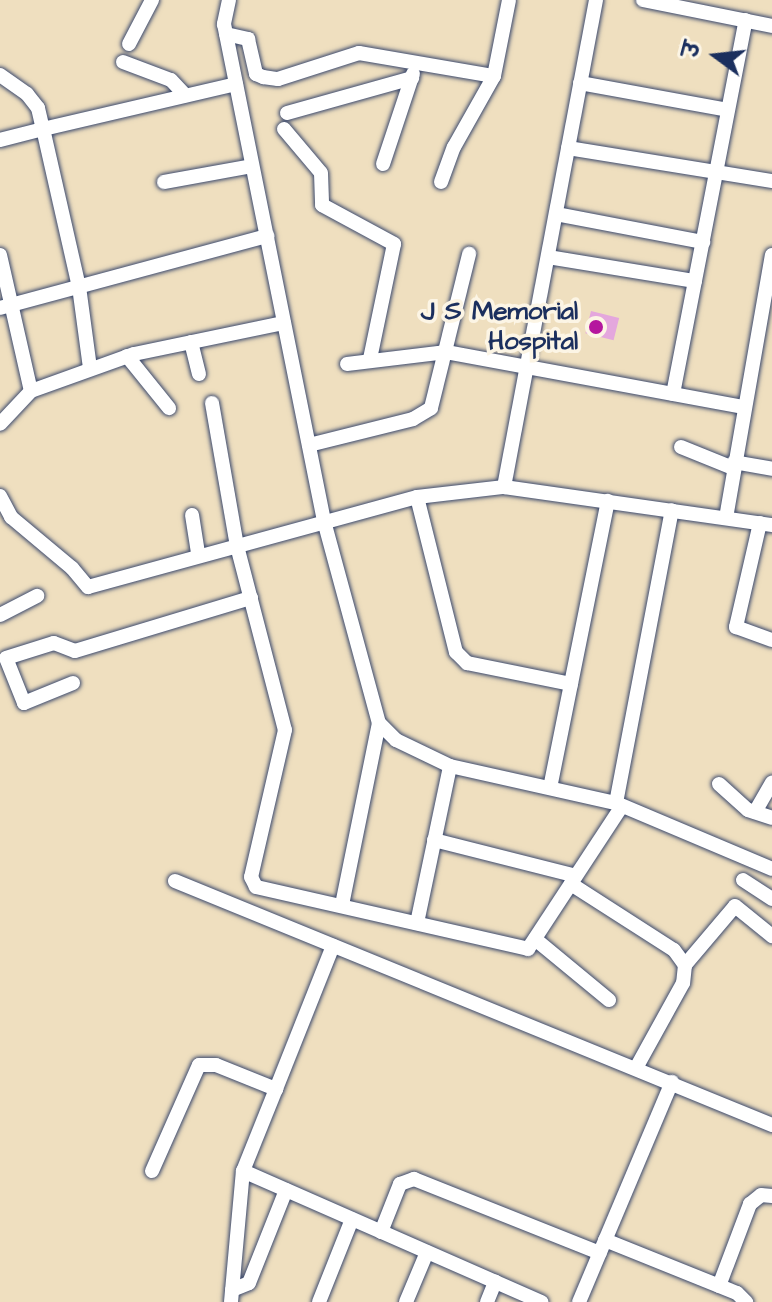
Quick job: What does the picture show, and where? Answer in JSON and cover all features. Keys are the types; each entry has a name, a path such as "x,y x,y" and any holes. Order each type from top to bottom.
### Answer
{"street":[{"path":"129,44 149,0"},
{"path":"229,0 226,34 324,521 379,723 342,905"},
{"path":"441,182 454,147 494,76 509,0"},
{"path":"504,487 596,0"},
{"path":"643,0 772,26"},
{"path":"673,394 746,20"},
{"path":"226,34 248,39 256,74 263,77 278,79 359,53 494,76"},
{"path":"123,62 171,80 185,95"},
{"path":"383,164 417,62"},
{"path":"0,75 27,94 38,108 79,287 90,368"},
{"path":"287,113 412,78"},
{"path":"580,83 728,110"},
{"path":"0,140 236,84"},
{"path":"284,129 321,173 322,205 394,244 370,359"},
{"path":"568,148 772,181"},
{"path":"164,182 252,166"},
{"path":"556,214 703,242"},
{"path":"5,306 267,236"},
{"path":"309,445 413,419 431,408 469,254"},
{"path":"0,255 5,306 31,391"},
{"path":"726,518 772,255"},
{"path":"548,257 695,281"},
{"path":"0,424 31,391 90,368 127,356 284,323"},
{"path":"191,342 199,374"},
{"path":"347,364 446,352 744,407"},
{"path":"127,356 169,408"},
{"path":"212,403 237,546 285,730 251,877 256,887 528,949 619,804 672,510"},
{"path":"681,447 734,465 772,469"},
{"path":"0,496 11,517 72,568 88,587 198,554 417,497 504,487 766,524 736,627 772,640"},
{"path":"417,497 456,652 467,663 571,684"},
{"path":"550,788 608,501"},
{"path":"192,515 198,554"},
{"path":"0,615 37,596"},
{"path":"73,683 24,703 6,658 54,643 75,651 251,598"},
{"path":"379,723 396,740 450,766 619,804 772,869"},
{"path":"417,923 450,766"},
{"path":"755,812 772,782"},
{"path":"719,784 755,812 772,818"},
{"path":"434,840 573,880 674,950 685,965"},
{"path":"743,880 772,899"},
{"path":"175,881 772,1125"},
{"path":"636,1068 683,983 685,965 735,906 772,936"},
{"path":"535,939 609,1000"},
{"path":"231,1296 243,1171 333,946"},
{"path":"152,1171 199,1065 216,1065 276,1089"},
{"path":"579,1302 672,1082"},
{"path":"243,1171 542,1302"},
{"path":"381,1232 400,1184 414,1179 719,1286 746,1302"},
{"path":"231,1296 249,1283 286,1190"},
{"path":"719,1286 750,1204 761,1195 772,1196"},
{"path":"319,1302 352,1219"},
{"path":"406,1302 427,1252"},
{"path":"487,1302 495,1282"}],"building":[{"path":"591,311 619,318 614,340 585,333"}],"place":[{"name":"J S Memorial Hospital","path":"596,327"}]}
